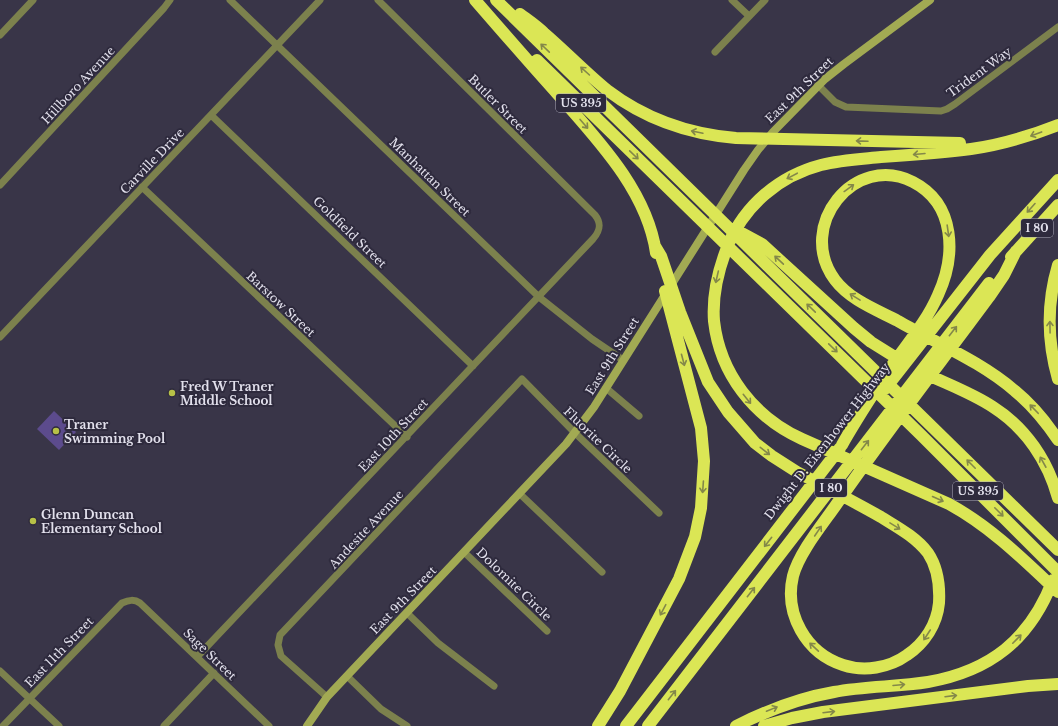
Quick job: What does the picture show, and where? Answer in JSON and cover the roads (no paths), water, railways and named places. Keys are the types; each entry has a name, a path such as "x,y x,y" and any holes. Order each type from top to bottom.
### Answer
{"highway":[{"name":"US 395","path":"475,0 922,435 1058,572"},
{"path":"475,0 593,134 628,184 644,213 676,317 703,444 704,478 698,523 690,552 679,579 620,691 598,726"},
{"name":"US 395","path":"496,0 728,226 758,247 859,354 1058,550"},
{"path":"501,0 543,32 594,80 631,107 658,121 685,130 736,138 939,143 1013,141"},
{"path":"1058,125 1013,141 973,149 841,161 821,165 790,177 770,190 752,206 732,236 717,274 714,305 717,338 728,369 746,397 770,421 802,440 889,477 964,512 988,528 1058,592"},
{"path":"842,446 874,393 932,308 942,285 948,262 950,239 949,227 937,202 924,189 909,180 891,176 882,176 873,177 859,182 840,195 828,214 822,240 824,258 827,267 836,281 853,297 888,316 972,362 1014,390 1038,413 1058,440"},
{"name":"Dwight D. Eisenhower Highway","path":"626,726 972,277 1013,228 1058,180"},
{"name":"I 80","path":"648,726 987,286 1016,251 1058,205"},
{"path":"758,247 871,342 902,361 994,407 1020,429 1031,442 1050,473 1058,498"},
{"path":"676,317 708,382 736,422 755,443 782,462 862,506 908,534 928,553 934,566 940,593 939,607 935,620 922,643 914,651 898,661 882,666 856,668 838,663 811,645 797,624 793,612 791,588 793,575 806,549 849,486 989,296 1004,274 1016,251"},
{"path":"1058,265 1052,294 1050,320 1051,345 1058,379"},
{"path":"736,726 758,714 808,697 857,689 926,682 967,672 985,664 1001,653 1028,627 1047,597 1058,566"},
{"path":"764,726 792,718 823,712 1028,686 1058,684"}],"street":[{"path":"0,35 33,0"},
{"name":"Hillboro Avenue","path":"0,185 170,0"},
{"name":"Manhattan Street","path":"230,0 539,297 592,339 623,360"},
{"name":"Carville Drive","path":"0,337 211,115 276,44 320,0"},
{"name":"Butler Street","path":"378,0 592,213 600,225"},
{"path":"732,0 749,16"},
{"path":"715,52 766,0"},
{"name":"East 9th Street","path":"307,726 327,697 465,553 575,434 606,388 750,160 773,132 818,85 930,0"},
{"name":"Trident Way","path":"818,85 835,102 846,107 941,111 955,104 1058,27"},
{"name":"Goldfield Street","path":"211,115 473,366"},
{"name":"Barstow Street","path":"142,187 407,437"},
{"name":"East 10th Street","path":"197,657 539,297 593,239 599,230 600,225"},
{"name":"Andesite Avenue","path":"327,697 282,656 278,645 280,635 522,379 524,381"},
{"name":"Fluorite Circle","path":"524,381 575,434 659,513"},
{"path":"606,388 639,416"},
{"path":"520,494 602,572"},
{"name":"Dolomite Circle","path":"465,553 547,631"},
{"name":"East 11th Street","path":"3,726 122,603 128,600 134,600"},
{"name":"Sage Street","path":"134,600 140,603 269,726"},
{"path":"407,614 438,643 494,686"},
{"path":"0,671 59,726"},
{"path":"164,726 214,673"},
{"path":"347,676 381,709 407,726"}],"place":[{"name":"Fred W Traner Middle School","path":"172,393"},
{"name":"Traner Swimming Pool","path":"56,431"},
{"name":"Glenn Duncan Elementary School","path":"33,521"}]}
